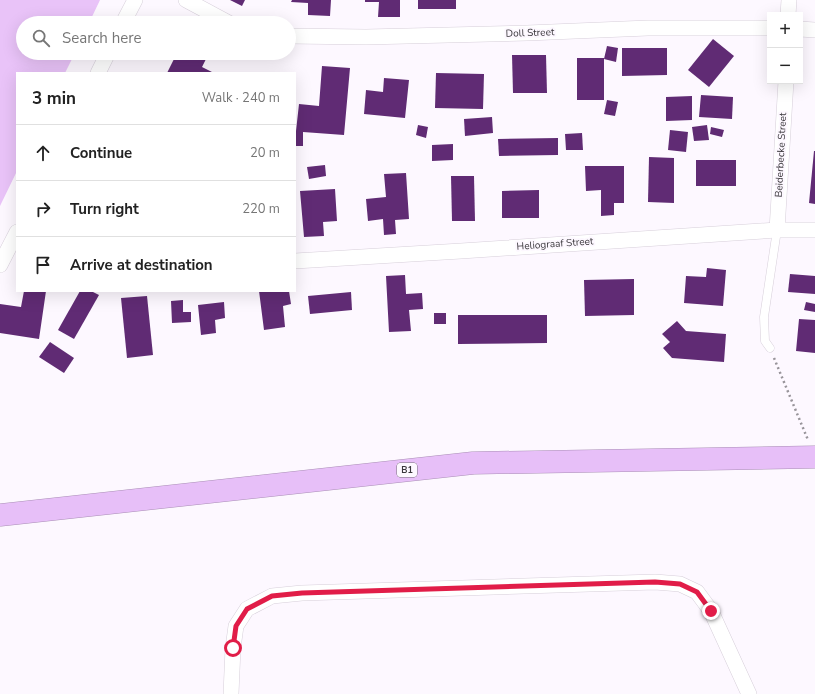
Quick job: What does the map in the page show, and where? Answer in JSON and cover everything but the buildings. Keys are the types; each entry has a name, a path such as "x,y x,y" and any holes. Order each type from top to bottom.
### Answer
{"highway":[{"name":"B1","path":"0,514 473,463 815,457"}],"street":[{"path":"127,16 135,0"},
{"path":"186,0 216,16"},
{"path":"788,12 789,0"},
{"name":"Doll Street","path":"296,36 366,37 535,33 648,28 767,28"},
{"path":"803,29 815,30"},
{"path":"98,72 104,60"},
{"name":"Beiderbecke Street","path":"777,230 786,84"},
{"name":"Heliograaf Street","path":"296,261 777,230 815,230"},
{"path":"0,265 16,234"},
{"path":"231,694 233,648 236,626 247,609 272,596 302,593 655,582 680,584 697,592 711,611 749,694"}],"lane":[{"path":"770,348 765,341 764,317 777,230"}],"path":[{"path":"770,348 815,457"}],"shaded area":[{"path":"0,0 100,0 92,16 16,16 16,60 72,60 66,72 16,72 16,173 0,206"}],"route":[{"path":"233,648 236,626 247,609 272,596 302,593 655,582 680,584 697,592 711,611"}]}
